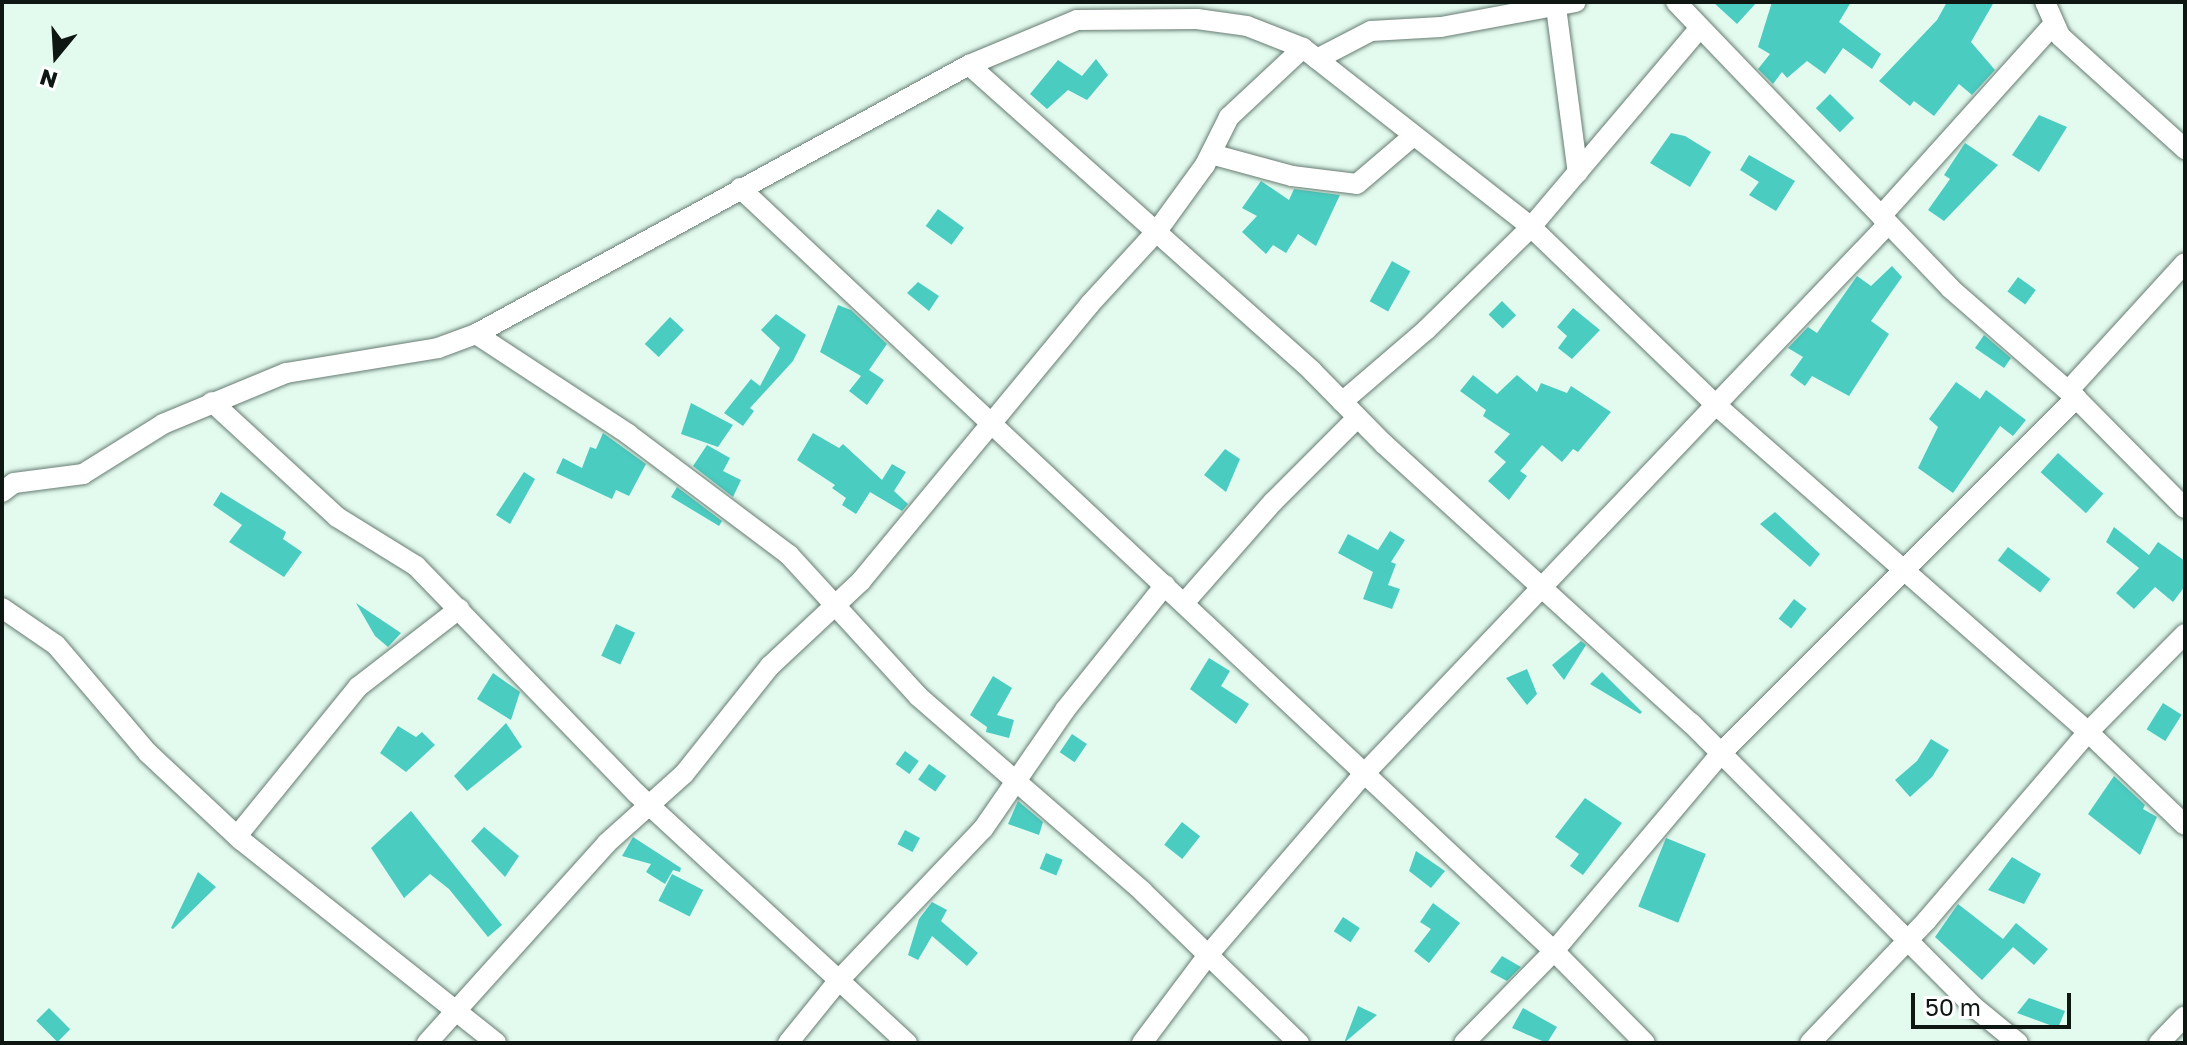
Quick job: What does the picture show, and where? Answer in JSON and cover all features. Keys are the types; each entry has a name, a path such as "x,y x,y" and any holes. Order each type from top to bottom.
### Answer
{"street":[{"path":"1676,2 1698,30 1950,288 2072,394 2185,508"},
{"path":"2045,2 2053,25 2185,149"},
{"path":"427,1043 648,804 684,774 741,696 831,605 861,581 1089,305 1157,231 1211,154 1229,117 1310,54 1371,31 1441,27 1566,4 1578,173"},
{"path":"2,492 14,483 83,474 163,424 212,402 305,368 438,348 476,334 969,65 1077,20 1197,19 1247,26 1310,54 1412,137 1531,227 1716,405 2088,732 2185,825"},
{"path":"1142,1043 1208,955 1363,775 1716,405 1884,220 2053,25"},
{"path":"1342,402 1426,330 1531,227 1698,30"},
{"path":"969,65 1157,231 1722,752 1908,940 2018,1043"},
{"path":"1211,154 1292,176 1357,184 1412,137"},
{"path":"740,188 1185,602 1363,775 1554,951 1645,1043"},
{"path":"1464,1043 1554,951 1722,752 2072,394 2185,263"},
{"path":"476,334 628,434 789,555 831,605 918,696 1208,955 1299,1043"},
{"path":"212,402 337,517 416,566 648,804 907,1043"},
{"path":"1185,602 1273,502 1357,418"},
{"path":"788,1043 839,980 964,851 1065,710 1165,585"},
{"path":"2,608 56,645 148,753 237,836 373,950 458,1011 496,1043"},
{"path":"237,836 358,687 459,609"},
{"path":"1810,1043 1908,940 2088,732 2185,634"},
{"path":"2159,1043 2185,1016"}],"building":[{"path":"1713,2 1757,2 1737,24"},
{"path":"1772,2 1851,2 1839,22 1881,54 1872,69 1843,48 1825,74 1807,61 1787,78 1782,72 1773,84 1758,69 1770,54 1758,47"},
{"path":"1947,2 1994,2 1971,42 1995,70 1972,95 1959,84 1934,116 1914,101 1910,106 1879,81 1937,20"},
{"path":"1096,59 1108,75 1087,100 1068,90 1047,109 1030,94 1058,60 1082,76"},
{"path":"1830,94 1854,118 1840,132 1816,108"},
{"path":"2039,115 2067,127 2039,172 2012,155"},
{"path":"1671,133 1685,136 1711,152 1690,187 1650,163"},
{"path":"1965,143 1998,165 1944,221 1928,210 1950,179 1944,175"},
{"path":"1749,155 1795,181 1776,211 1749,195 1759,182 1740,170"},
{"path":"1261,181 1289,200 1294,189 1340,195 1316,246 1298,234 1286,253 1273,245 1266,254 1242,232 1257,216 1242,208"},
{"path":"938,209 964,228 952,245 926,226"},
{"path":"1392,261 1410,271 1388,311 1370,301"},
{"path":"1892,266 1902,277 1871,321 1889,334 1849,396 1812,376 1805,386 1790,375 1803,357 1788,348 1808,327 1817,333 1857,276 1871,286"},
{"path":"2018,277 2036,290 2025,304 2007,292"},
{"path":"918,282 939,296 929,311 907,293"},
{"path":"1502,301 1516,315 1503,329 1489,314"},
{"path":"838,305 851,310 887,344 869,370 884,380 867,405 849,391 861,376 820,352"},
{"path":"1573,308 1600,330 1572,359 1558,348 1567,336 1557,327"},
{"path":"776,314 806,335 793,361 750,408 754,411 743,426 724,413 751,379 760,386 780,348 761,330"},
{"path":"670,317 684,330 659,357 645,344"},
{"path":"1984,335 2011,358 2004,368 1975,348"},
{"path":"1473,375 1497,394 1517,375 1537,392 1541,383 1567,393 1571,386 1611,412 1578,452 1573,449 1562,462 1542,445 1520,471 1527,476 1509,500 1488,481 1506,462 1494,452 1510,434 1483,416 1486,410 1460,391"},
{"path":"1956,382 1980,399 1986,390 2026,420 2013,436 2000,426 1953,493 1918,468 1938,427 1929,419"},
{"path":"691,403 733,425 718,447 681,434"},
{"path":"603,433 646,464 629,496 616,490 612,499 556,473 563,458 582,468 590,447 596,449"},
{"path":"813,433 839,448 843,444 882,480 892,464 906,472 894,491 908,504 902,511 870,492 856,514 842,505 846,498 832,488 835,485 797,460"},
{"path":"707,445 730,458 723,471 741,480 733,497 693,466"},
{"path":"1225,449 1240,459 1226,492 1204,475"},
{"path":"2058,453 2103,494 2086,513 2041,472"},
{"path":"524,472 535,479 510,524 496,515"},
{"path":"677,487 722,521 719,526 671,497"},
{"path":"221,492 286,532 283,539 302,552 284,577 229,542 242,525 213,505"},
{"path":"1775,512 1820,554 1810,567 1760,524"},
{"path":"2114,527 2149,555 2158,542 2185,561 2185,586 2173,602 2155,587 2134,609 2116,593 2139,568 2106,542"},
{"path":"1390,531 1405,540 1391,562 1396,564 1388,585 1400,589 1392,609 1363,599 1373,572 1338,553 1348,534 1378,550"},
{"path":"2008,547 2050,579 2040,592 1998,561"},
{"path":"1794,599 1807,609 1791,629 1779,619"},
{"path":"356,603 401,633 388,647 375,636"},
{"path":"616,624 635,633 620,665 601,656"},
{"path":"1581,641 1586,645 1564,680 1552,665"},
{"path":"1209,658 1230,671 1221,686 1249,704 1236,724 1190,689"},
{"path":"1527,669 1537,694 1527,705 1506,678"},
{"path":"1602,672 1642,712 1640,714 1590,684"},
{"path":"493,673 520,692 511,720 477,699"},
{"path":"993,676 1012,688 997,715 1014,720 1009,738 986,732 987,727 970,715"},
{"path":"2163,703 2182,715 2165,741 2147,729"},
{"path":"506,723 522,747 467,791 454,776"},
{"path":"398,726 416,737 422,732 435,745 406,772 380,753"},
{"path":"1072,734 1087,744 1075,762 1060,752"},
{"path":"1931,739 1949,750 1932,777 1910,797 1895,780 1917,761"},
{"path":"905,751 919,761 909,774 896,764"},
{"path":"929,764 946,776 935,792 918,780"},
{"path":"2114,776 2145,805 2143,809 2157,817 2140,855 2088,814"},
{"path":"1585,798 1622,823 1583,875 1570,866 1579,854 1555,837"},
{"path":"1018,801 1043,822 1039,835 1008,824"},
{"path":"411,811 502,925 488,937 449,889 430,874 404,898 371,848"},
{"path":"1182,822 1200,836 1182,859 1164,845"},
{"path":"484,827 519,856 505,877 471,841"},
{"path":"905,830 920,838 912,852 897,844"},
{"path":"633,837 681,868 680,872 673,870 665,884 646,872 651,864 622,856"},
{"path":"1666,838 1706,854 1678,923 1638,907"},
{"path":"1416,851 1445,871 1431,888 1409,871"},
{"path":"1046,853 1063,860 1056,876 1040,869"},
{"path":"2012,857 2041,874 2024,904 1988,890"},
{"path":"198,872 216,887 173,929 171,928"},
{"path":"672,874 703,890 690,917 658,901"},
{"path":"932,902 947,910 941,921 978,953 967,966 932,936 918,960 908,955 919,919"},
{"path":"1433,903 1460,923 1429,963 1414,951 1431,929 1420,922"},
{"path":"1958,904 2003,939 2016,923 2048,949 2034,965 2013,947 1982,980 1935,937"},
{"path":"1343,917 1360,928 1351,942 1334,931"},
{"path":"1502,956 1521,967 1507,981 1490,972"},
{"path":"2029,998 2065,1011 2058,1028 2017,1013"},
{"path":"1358,1006 1377,1015 1344,1043"},
{"path":"49,1008 70,1029 57,1042 36,1021"},
{"path":"1523,1008 1557,1027 1547,1043 1512,1028"}]}
